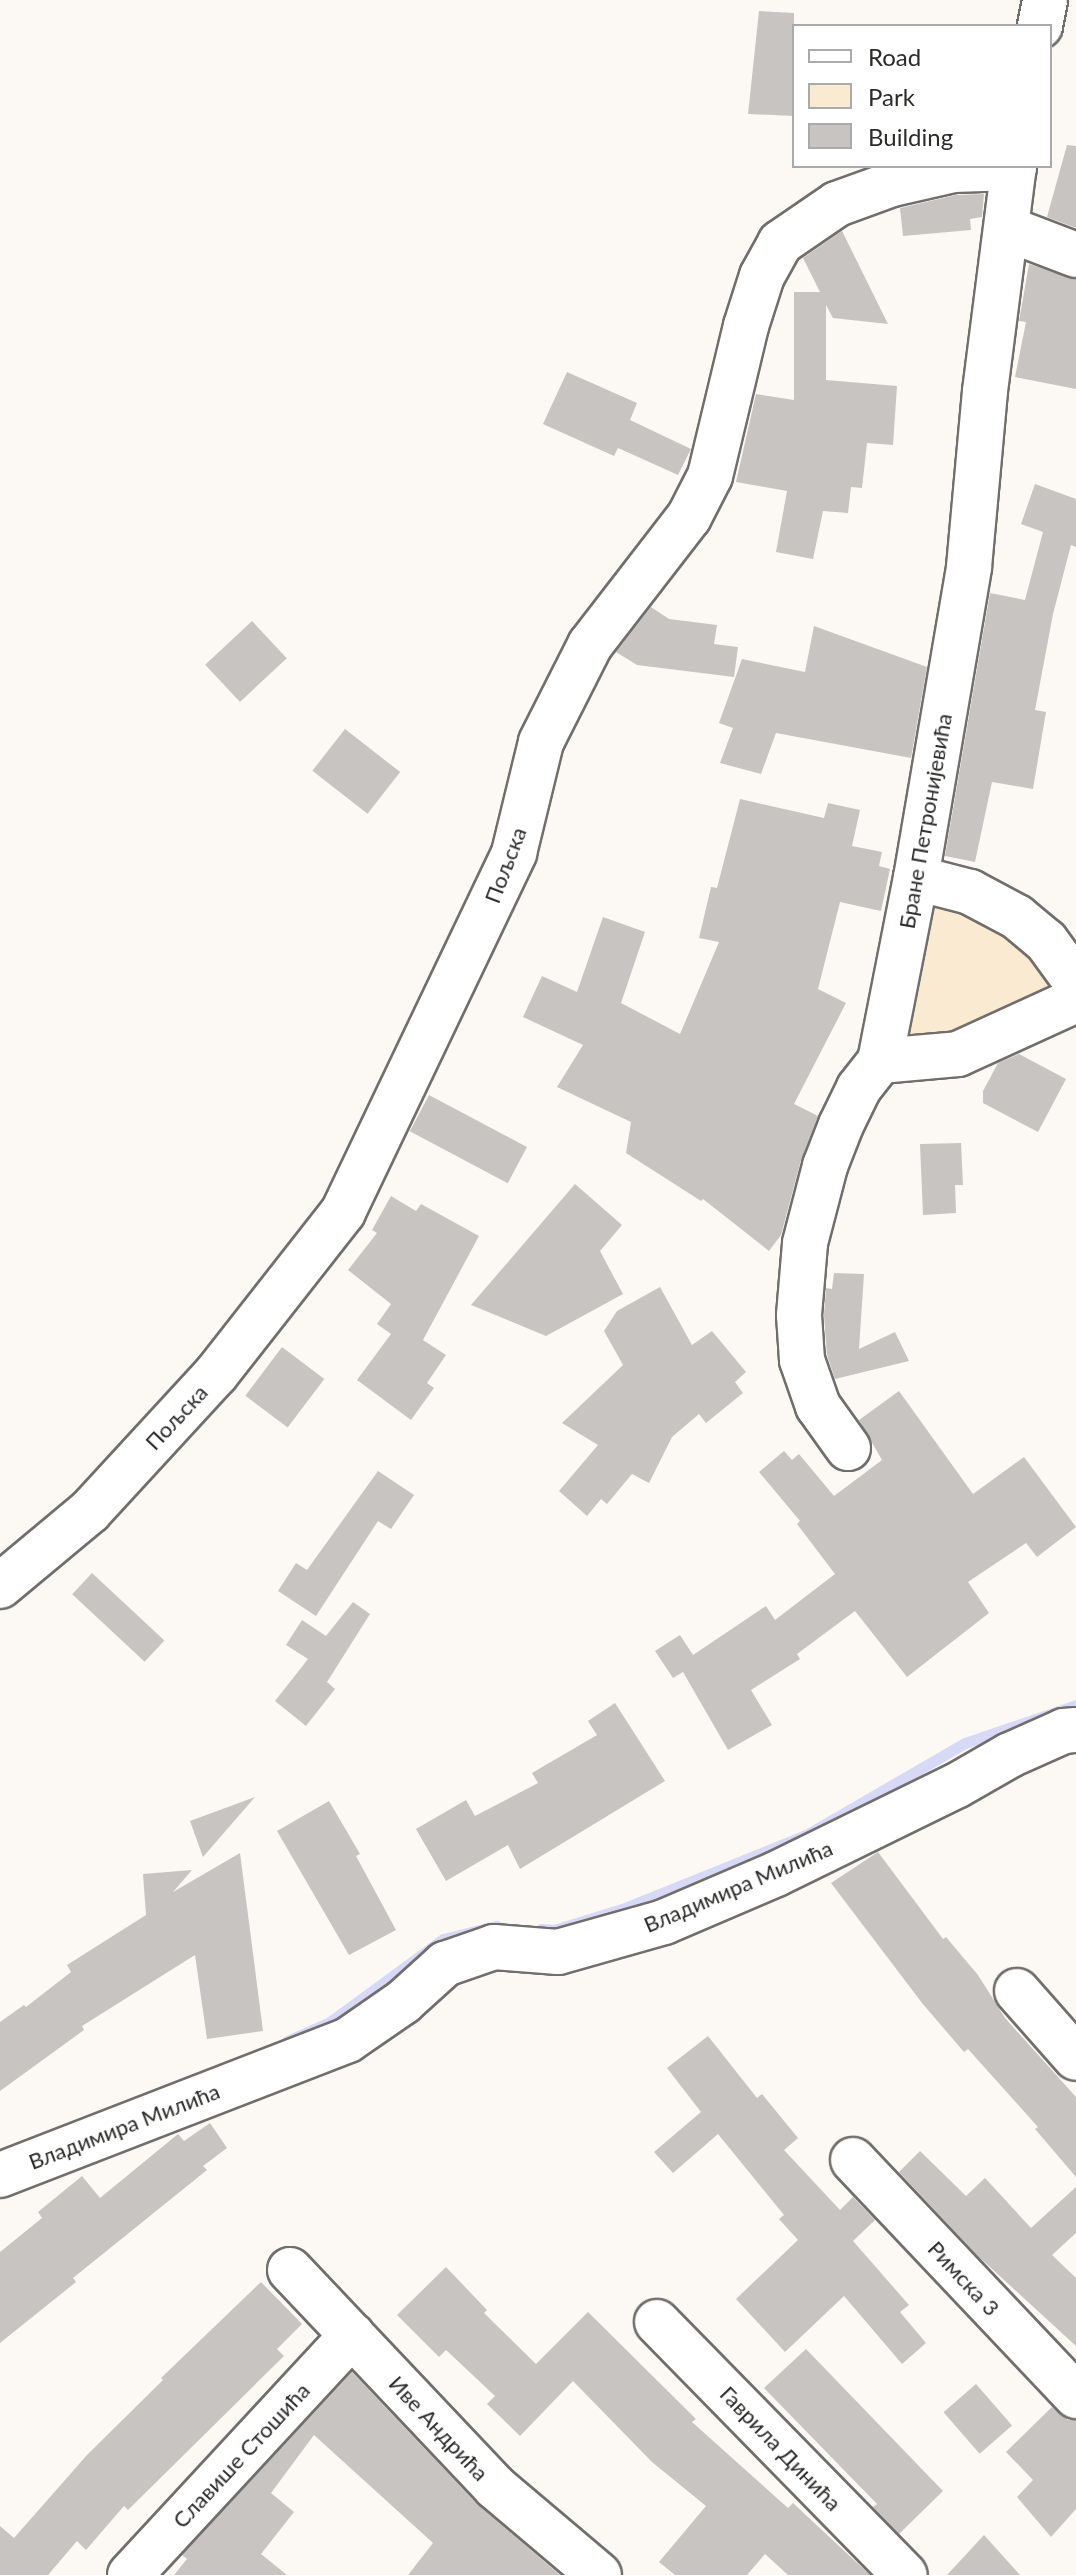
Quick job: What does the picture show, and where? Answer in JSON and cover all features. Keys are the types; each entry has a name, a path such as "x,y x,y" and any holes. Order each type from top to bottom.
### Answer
{"street":[{"path":"1040,24 1045,0"},
{"name":"Пољска","path":"0,1586 90,1511 206,1385 343,1212 514,853 541,742 583,658 689,517 710,476 746,326 762,276 780,243 837,204 892,184 953,170 994,168"},
{"name":"Бране Петронијевића","path":"848,1448 825,1417 808,1382 800,1337 801,1279 813,1208 825,1166 859,1088 880,1061 916,878 969,567 985,391 1014,168"},
{"path":"1008,229 1076,255"},
{"path":"916,878 970,892 1017,917 1046,941 1076,982"},
{"path":"880,1061 958,1054 1076,1000"},
{"name":"Владимира Милића","path":"0,2175 348,2040 403,2002 445,1964 494,1947 558,1952 664,1922 776,1874 956,1786 1010,1755 1064,1731 1076,1730"},
{"path":"1017,1991 1076,2058"},
{"name":"Римска 3","path":"853,2160 1076,2396"},
{"name":"Иве Андрића","path":"290,2270 495,2487 599,2575"},
{"name":"Гаврила Динића","path":"657,2322 905,2575"},
{"name":"Славише Стошића","path":"130,2575 352,2335"}],"green space":[{"path":"928,899 945,901 1022,937 1056,988 925,1046 902,1035"}],"building":[{"path":"759,11 794,13 792,116 748,114"},
{"path":"1067,145 1076,146 1076,228 1047,217"},
{"path":"984,194 982,217 970,219 971,230 903,236 900,208 956,195"},
{"path":"842,231 888,324 833,318 826,305 826,380 897,386 893,445 867,443 862,488 851,487 848,513 823,511 813,559 776,552 787,491 736,482 756,394 794,400 794,292 820,292 803,258"},
{"path":"1029,264 1076,279 1076,389 1015,377 1026,322 1019,321"},
{"path":"567,372 637,403 630,420 691,449 678,475 618,448 614,456 543,424"},
{"path":"1035,484 1076,499 1076,547 1071,545 1053,614 1035,710 1046,712 1033,789 992,782 975,862 945,856 990,593 1025,600 1043,532 1021,524"},
{"path":"651,607 669,619 717,625 714,644 738,647 734,677 637,665 616,652"},
{"path":"252,621 287,658 240,702 205,665"},
{"path":"814,626 927,667 911,758 776,733 761,774 720,763 733,728 719,723 742,659 805,672"},
{"path":"345,729 400,772 368,814 312,771"},
{"path":"740,799 824,818 828,803 860,810 852,846 882,852 879,866 890,869 881,911 840,902 818,989 846,1003 794,1104 818,1116 801,1160 781,1235 769,1251 703,1199 701,1201 626,1153 631,1122 557,1087 583,1045 523,1017 542,976 577,992 603,917 645,932 621,1003 680,1034 719,942 699,938 711,887 717,888"},
{"path":"1019,1054 1066,1079 1038,1132 983,1103 983,1091 998,1063"},
{"path":"429,1095 527,1147 508,1183 410,1131"},
{"path":"961,1143 963,1185 955,1185 956,1213 923,1215 920,1144"},
{"path":"575,1184 622,1225 600,1251 623,1294 546,1336 471,1305"},
{"path":"391,1196 416,1211 421,1204 479,1236 423,1340 446,1355 427,1383 434,1388 411,1420 357,1380 391,1334 377,1324 391,1304 348,1270 377,1233 372,1230"},
{"path":"834,1273 864,1274 859,1349 895,1332 909,1361 835,1379 827,1355 824,1315 826,1288 832,1289"},
{"path":"660,1287 692,1345 712,1331 746,1372 735,1382 743,1393 706,1423 699,1414 672,1437 649,1483 632,1474 607,1504 601,1499 587,1516 559,1491 598,1445 562,1423 623,1365 604,1331 617,1311"},
{"path":"282,1347 324,1379 288,1428 245,1396"},
{"path":"899,1391 973,1494 1024,1457 1076,1527 1037,1557 1026,1543 968,1582 989,1613 907,1677 855,1611 797,1654 800,1659 751,1690 772,1725 728,1750 683,1672 673,1678 655,1651 680,1635 693,1655 766,1606 775,1620 835,1574 797,1524 800,1521 759,1472 784,1451 792,1460 799,1454 834,1496 882,1460 859,1420"},
{"path":"378,1471 414,1495 391,1529 378,1521 316,1616 278,1591 296,1563 307,1570"},
{"path":"92,1573 164,1641 145,1662 72,1594"},
{"path":"353,1602 370,1614 327,1682 335,1689 306,1726 275,1701 308,1659 286,1645 302,1620 326,1636"},
{"path":"615,1703 665,1781 520,1869 508,1845 446,1881 416,1829 466,1800 475,1816 538,1783 532,1773 597,1735 588,1721"},
{"path":"255,1797 203,1857 190,1821"},
{"path":"329,1801 360,1854 356,1856 396,1930 349,1955 277,1831"},
{"path":"878,1852 943,1939 946,1937 978,1975 1005,2018 1076,2097 1076,2177 1035,2129 1038,2127 968,2049 964,2052 922,2003 831,1883"},
{"path":"240,1853 263,2031 207,2039 195,1955 82,2026 84,2030 0,2091 0,2022 24,2005 26,2007 71,1972 67,1965 146,1915 143,1874 192,1870 173,1892"},
{"path":"708,2036 757,2098 762,2094 798,2138 784,2150 840,2210 853,2197 875,2220 853,2241 909,2305 900,2312 926,2343 902,2364 844,2296 785,2352 736,2299 798,2240 779,2219 784,2215 718,2134 673,2173 654,2152 701,2112 667,2068"},
{"path":"210,2123 227,2148 203,2166 207,2170 73,2278 76,2282 0,2343 0,2252 42,2218 38,2212 82,2176 100,2198 178,2134 184,2141"},
{"path":"920,2151 966,2196 985,2178 1031,2228 1076,2187 1076,2233 1052,2255 1076,2278 1076,2346 979,2257 899,2172"},
{"path":"446,2267 487,2310 484,2313 536,2364 588,2312 696,2419 692,2422 788,2508 793,2503 870,2575 788,2575 765,2554 747,2575 675,2575 659,2562 706,2506 652,2462 573,2381 520,2436 487,2404 495,2396 446,2350 439,2357 397,2315"},
{"path":"261,2282 302,2324 277,2349 284,2356 128,2510 124,2506 86,2550 77,2541 48,2575 0,2575 0,2526 14,2538 87,2455 163,2380 161,2378"},
{"path":"806,2349 943,2491 899,2534 873,2507 877,2504 764,2388"},
{"path":"352,2372 477,2504 560,2575 408,2575 433,2543 314,2435 271,2493 294,2512 261,2554 287,2575 174,2575 187,2559 182,2555"},
{"path":"976,2384 1012,2426 980,2454 944,2412"},
{"path":"1052,2407 1068,2420 1076,2420 1076,2509 1051,2537 1017,2497 1033,2480 1006,2452"},
{"path":"984,2535 1020,2575 947,2575"}],"waterway":[{"path":"541,1929 554,1930 622,1909 806,1835 965,1743 1076,1705"},
{"path":"287,2041 330,2022 443,1939 496,1926"}]}
